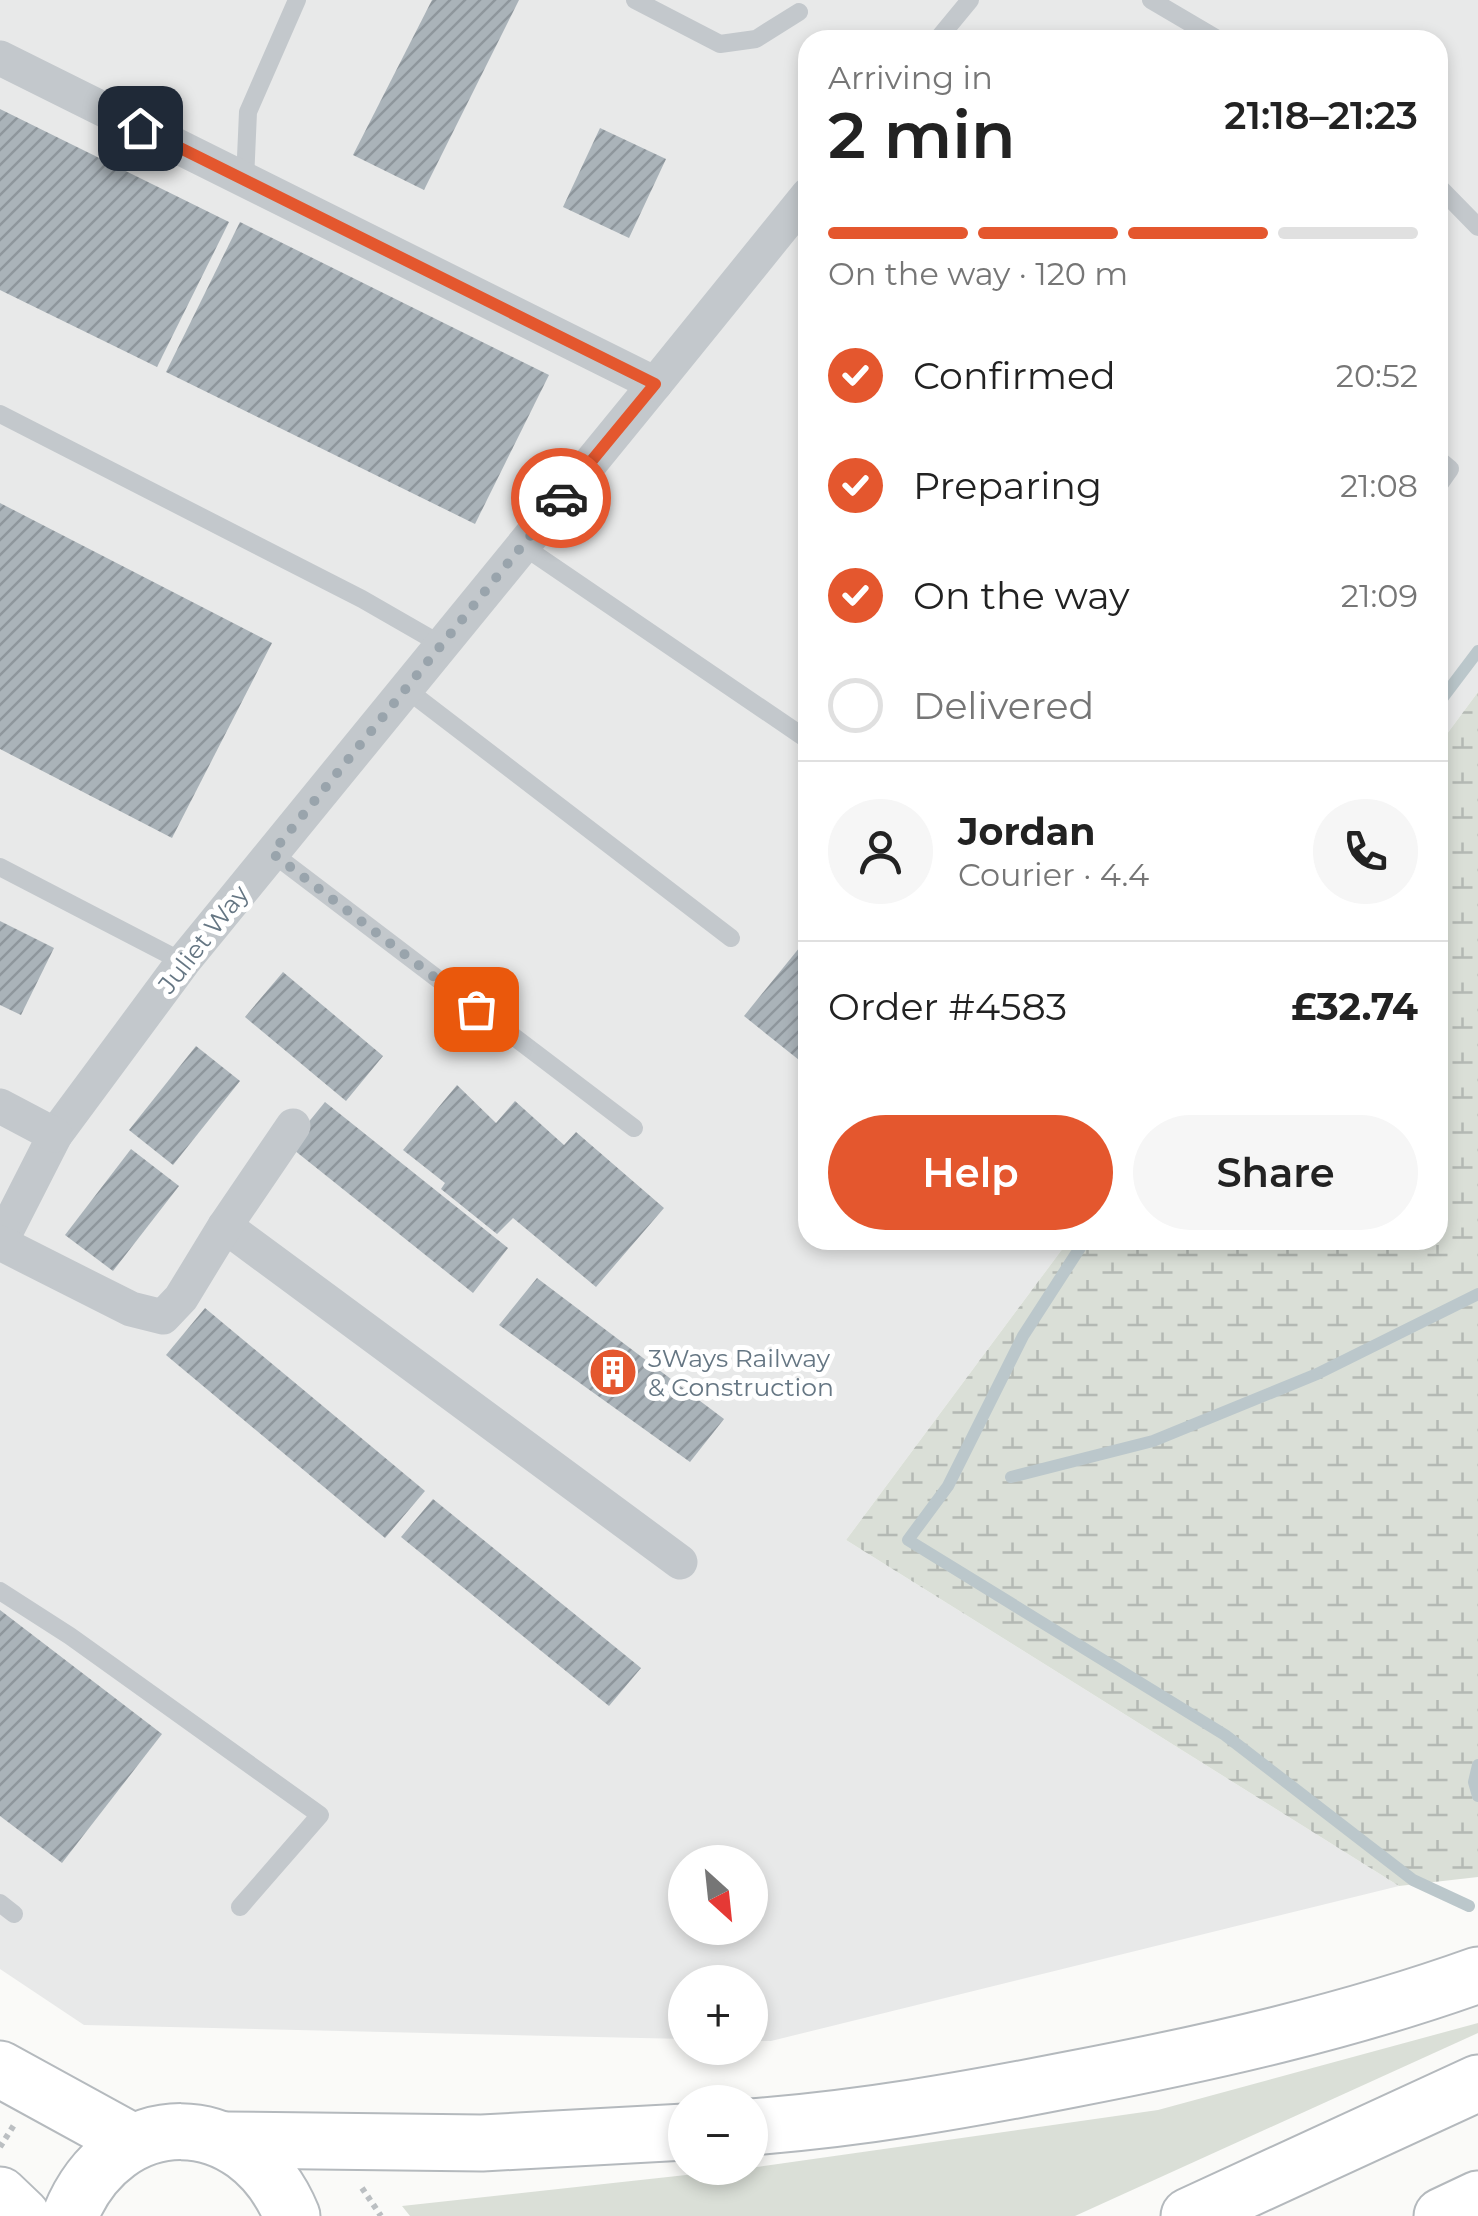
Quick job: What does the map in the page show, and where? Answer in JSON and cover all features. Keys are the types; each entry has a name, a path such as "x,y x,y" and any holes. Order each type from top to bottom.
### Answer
{"main road":[{"path":"768,2126 942,2104 1187,2057 1426,1994 1478,1975"},
{"path":"0,2069 133,2142"},
{"path":"1189,2216 1478,2083"},
{"path":"70,2216 81,2189 103,2161 133,2142 164,2133 196,2132 226,2140 482,2143 668,2133"},
{"path":"226,2140 256,2158 278,2184 292,2216"},
{"path":"0,2195 22,2216"},
{"path":"1442,2216 1478,2199"}],"street":[{"path":"0,58 655,384"},
{"name":"Juliet Way","path":"0,1243 55,1135 182,962 655,384 798,217"},
{"path":"0,1106 55,1135"},
{"path":"0,1243 131,1308 163,1316 180,1298 293,1126"},
{"path":"225,1226 680,1562"}],"lane":[{"path":"244,180 248,112 297,0"},
{"path":"635,0 720,44 756,39 799,12"},
{"path":"945,30 970,0"},
{"path":"1151,0 1203,30"},
{"path":"1448,196 1478,227"},
{"path":"0,414 362,599 442,645"},
{"path":"523,546 798,733"},
{"path":"406,688 730,938"},
{"path":"272,853 634,1128"},
{"path":"0,866 182,962"},
{"path":"0,1592 70,1636 320,1815 240,1907"}],"path":[{"path":"354,2174 381,2216"}],"shaded area":[{"path":"0,0 1478,0 1478,692 1448,732 1448,30 798,30 798,1250 1062,1250 846,1540 1399,1886 771,2041 768,1965 668,1965 668,2039 84,2025 0,1969"}],"green space":[{"path":"1478,692 1478,1877 1399,1886 846,1540 1062,1250 1448,1250 1448,732"},
{"path":"1478,2023 1478,2033 1075,2216 410,2216 402,2206 668,2177 668,2185 768,2185 768,2165 1158,2110"}],"building":[{"path":"432,0 519,0 424,190 353,155"},
{"path":"0,109 229,222 157,367 0,290"},
{"path":"600,128 666,159 629,238 563,207"},
{"path":"240,222 549,375 475,524 166,372"},
{"path":"0,503 272,643 172,838 0,749"},
{"path":"0,921 54,948 21,1015 0,1005"},
{"path":"798,949 798,1059 744,1016"},
{"path":"283,972 383,1056 346,1101 245,1017"},
{"path":"196,1046 240,1081 173,1165 129,1130"},
{"path":"457,1085 496,1123 515,1101 564,1145 576,1132 664,1208 596,1287 513,1218 497,1234 441,1189 445,1183 403,1150"},
{"path":"325,1102 508,1248 473,1293 289,1146"},
{"path":"131,1149 179,1186 113,1271 65,1235"},
{"name":"3Ways Railway & Construction","path":"537,1278 724,1419 690,1462 499,1325"},
{"path":"205,1308 425,1491 385,1538 166,1355"},
{"path":"433,1499 641,1668 609,1706 401,1537"},
{"path":"0,1610 162,1734 62,1863 0,1816"}],"waterway":[{"path":"1448,691 1478,651"},
{"path":"1079,1250 1023,1336 948,1486 908,1540 1225,1735 1413,1880 1469,1906"},
{"path":"1011,1477 1153,1441 1317,1374 1478,1294"},
{"path":"1478,1765 1474,1782 1478,1796"}],"way so far":[{"path":"476,1009 272,853 561,498"}],"place":[{"name":"3Ways Railway & Construction","path":"613,1372"}],"route":[{"path":"140,128 655,384 561,498"}]}
